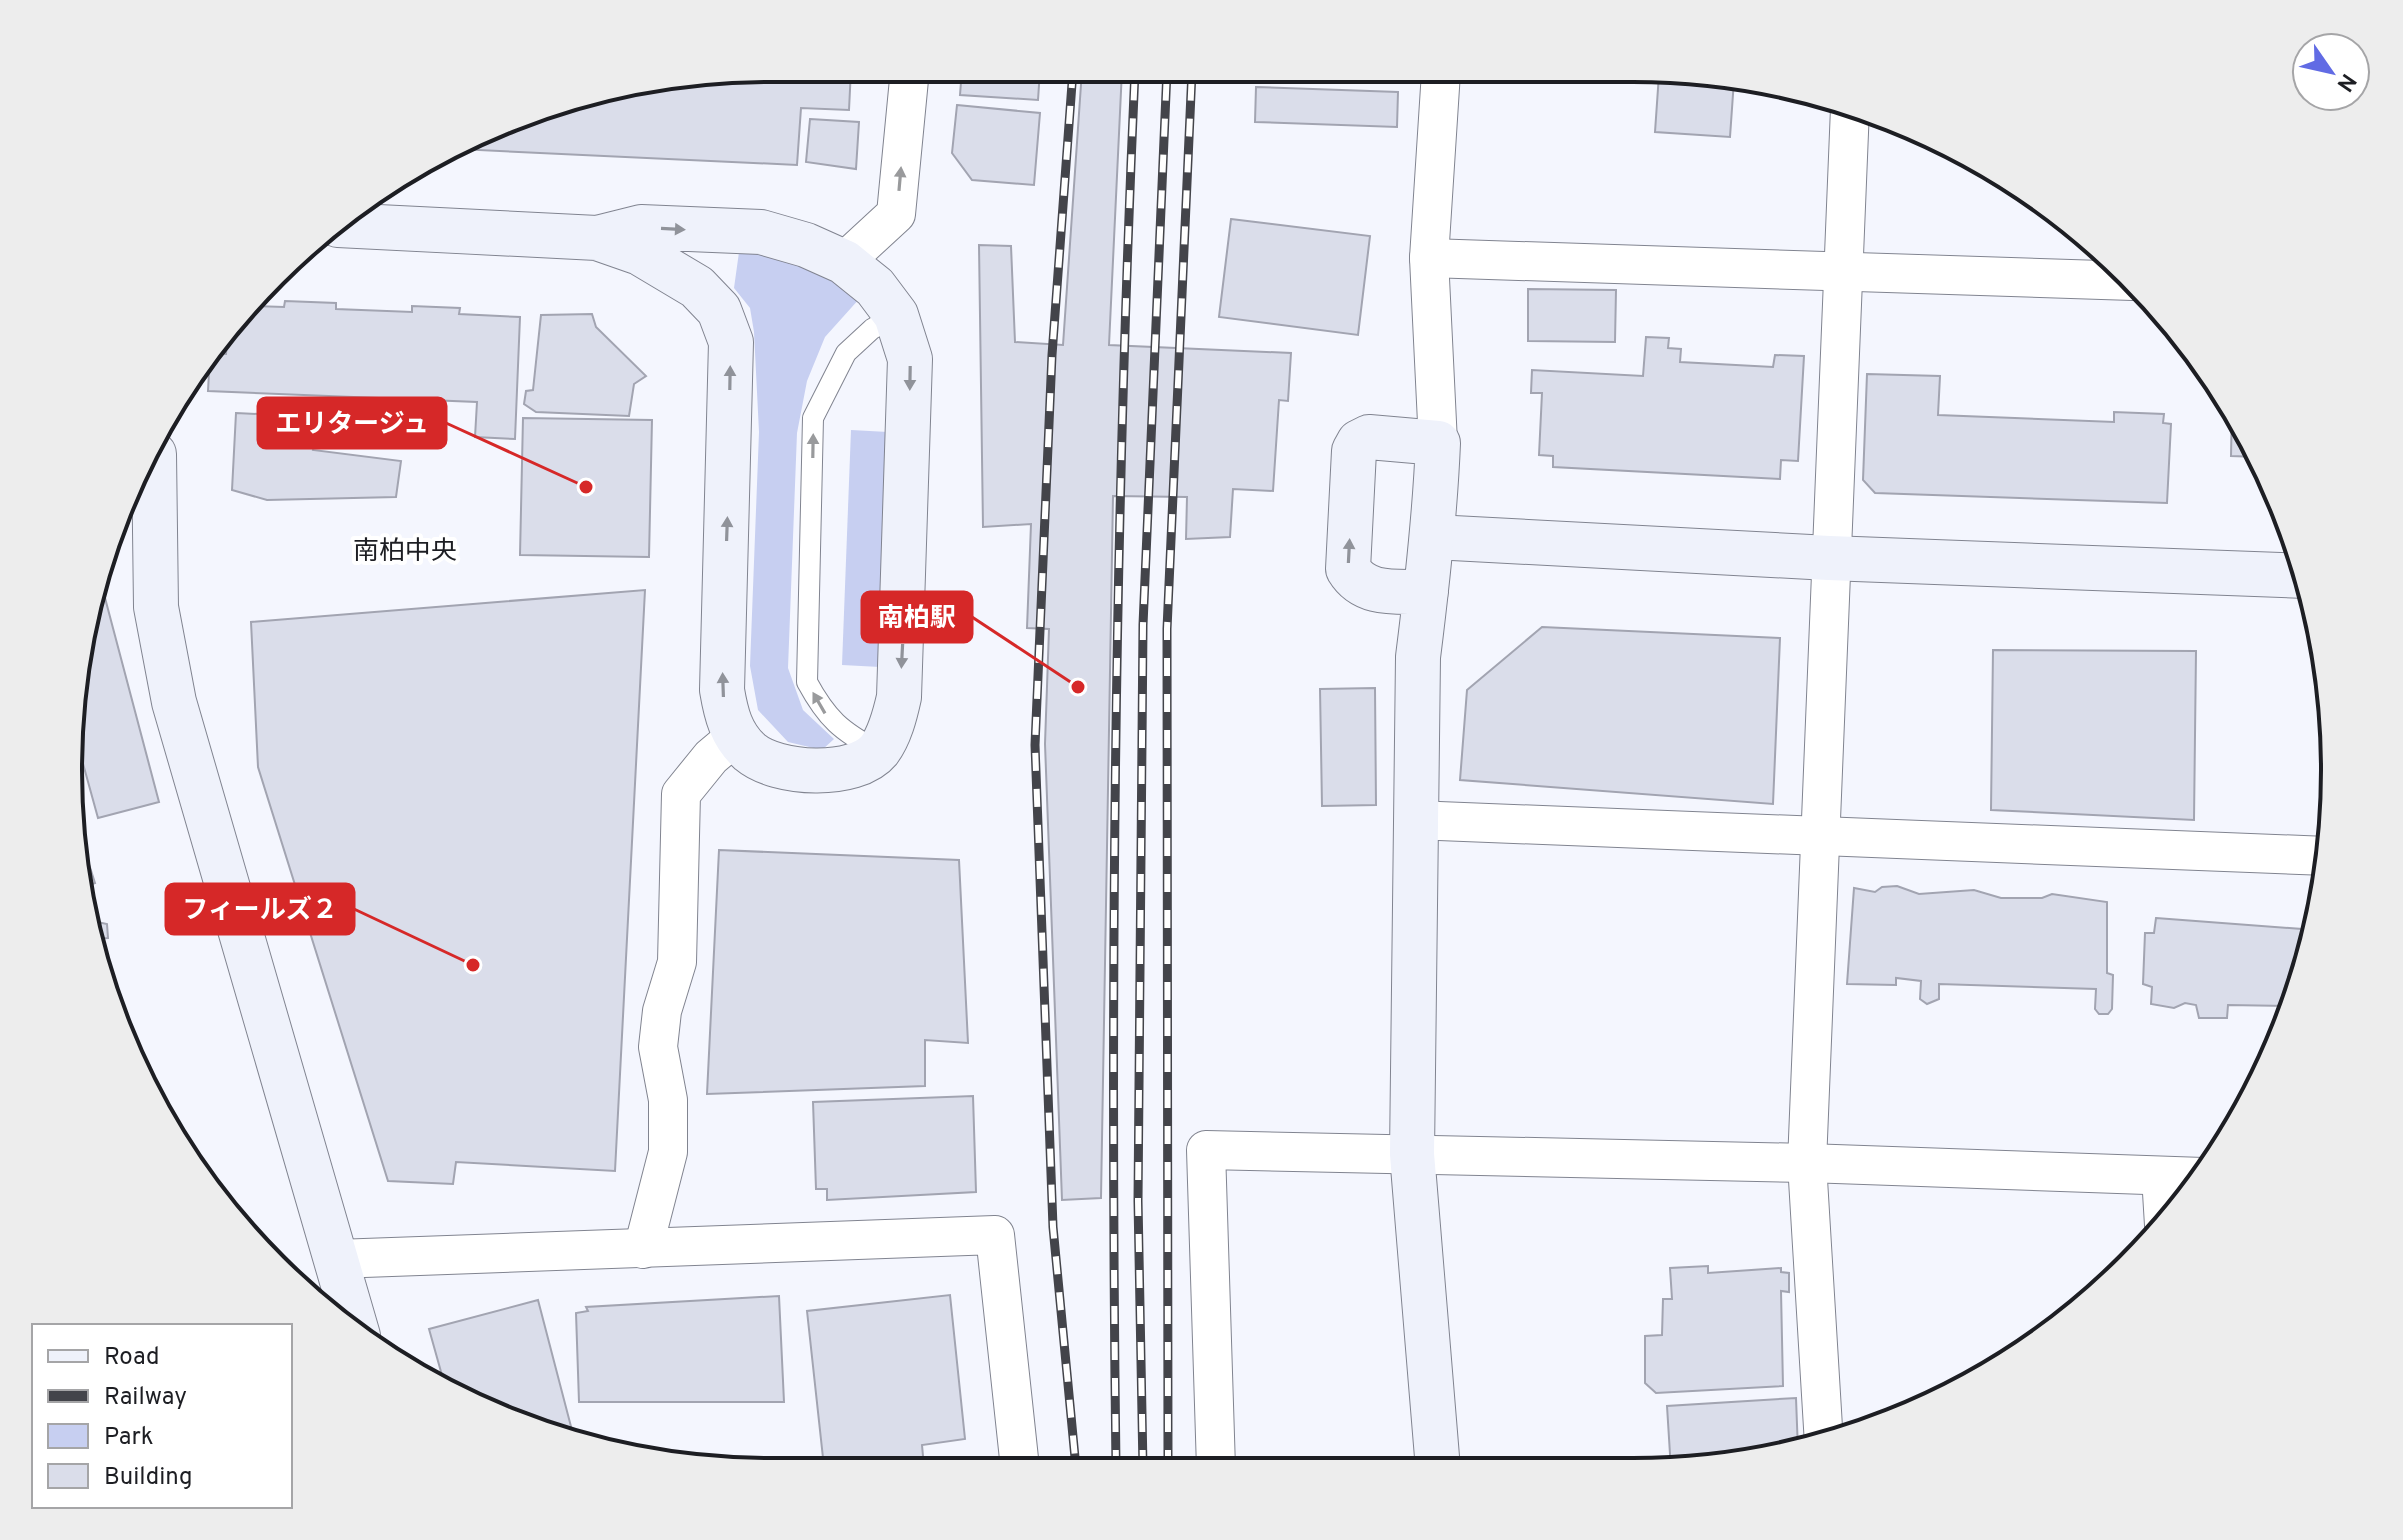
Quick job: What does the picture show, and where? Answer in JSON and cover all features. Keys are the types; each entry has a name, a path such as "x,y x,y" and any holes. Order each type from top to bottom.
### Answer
{"street":[{"path":"844,262 896,214 909,82"},
{"path":"1437,1458 1412,1154 1418,657 1434,537 1438,443 1429,258 1440,82"},
{"path":"1823,1431 1807,1163 1829,558 1850,118"},
{"path":"349,226 597,238 640,253 697,287 719,310 731,342 722,690 727,719 736,736 751,753 792,770 835,770 857,764 878,751 894,720 899,697 905,592 910,359 896,315 875,287 844,262 806,245 761,232 641,227 597,238"},
{"path":"1429,258 2115,280"},
{"path":"1426,592 1367,589 1356,583 1348,569 1354,451 1359,442 1369,437 1438,443"},
{"path":"154,464 156,607 174,702 353,1317"},
{"path":"1434,537 1829,558 2293,576"},
{"path":"643,1249 668,1152 668,1100 658,1047 662,1011 677,962 681,794 711,757 736,736"},
{"path":"1414,820 2315,856"},
{"path":"1216,1458 1206,1150 1807,1163 2188,1177"},
{"path":"2161,1176 2163,1208"},
{"path":"336,1259 995,1235 1019,1458"}],"lane":[{"path":"878,751 847,734 827,717 807,682 813,418 846,353 872,329 896,315"}],"green space":[{"path":"740,245 804,261 860,298 825,337 807,381 797,433 788,668 803,710 834,739 822,750 788,742 758,710 750,666 759,432 750,308 734,288"},
{"path":"851,430 888,432 880,667 842,665"}],"building":[{"path":"850,82 849,110 801,108 797,165 473,150 549,119 636,95 725,83"},
{"path":"961,82 1039,82 1038,100 960,95"},
{"path":"1081,82 1121,82 1109,345 1291,353 1288,401 1279,400 1273,491 1233,489 1230,537 1186,539 1187,497 1113,496 1101,1198 1062,1200 1045,744 1049,629 1027,628 1031,524 983,527 979,245 1011,246 1015,342 1063,345"},
{"path":"1658,83 1733,90 1730,137 1655,132"},
{"path":"1256,87 1398,92 1397,127 1255,122"},
{"path":"957,105 1040,113 1034,185 972,180 952,153"},
{"path":"810,119 859,122 856,169 806,162"},
{"path":"1231,219 1370,236 1358,335 1219,317"},
{"path":"1528,289 1616,290 1615,342 1528,341"},
{"path":"285,301 336,303 336,309 412,312 412,306 460,308 459,314 520,317 515,439 475,437 477,402 208,391 209,372 253,316 262,306 284,307"},
{"path":"592,314 596,327 646,376 634,384 629,416 536,412 524,404 526,391 533,390 541,315"},
{"path":"1646,337 1669,338 1668,348 1681,349 1680,362 1773,367 1775,355 1804,356 1798,461 1781,460 1780,479 1553,467 1553,456 1539,455 1542,393 1531,393 1532,370 1643,376"},
{"path":"1867,374 1940,376 1938,415 2114,422 2114,412 2164,414 2163,423 2171,424 2167,503 1875,493 1863,480"},
{"path":"236,413 321,417 313,450 401,461 396,497 267,500 232,490"},
{"path":"523,418 652,420 649,557 520,555"},
{"path":"2232,431 2245,457 2231,456"},
{"path":"645,590 615,1171 456,1162 453,1184 388,1181 258,767 251,622"},
{"path":"104,595 159,802 98,818 82,761 83,725 95,636"},
{"path":"1542,627 1780,638 1773,804 1460,780 1467,690"},
{"path":"1993,650 2196,651 2194,820 1991,810"},
{"path":"1375,688 1376,805 1322,806 1320,689"},
{"path":"719,850 959,860 968,1043 925,1040 925,1086 707,1094"},
{"path":"1897,886 1919,894 1974,890 2001,898 2042,898 2052,894 2107,902 2107,973 2113,975 2112,1009 2108,1014 2099,1014 2095,1009 2096,989 1939,984 1939,999 1927,1004 1920,999 1921,981 1896,978 1896,985 1847,984 1854,888 1875,892 1882,887"},
{"path":"2156,918 2302,929 2279,1006 2228,1005 2227,1018 2199,1018 2196,1005 2185,1003 2174,1008 2151,1004 2152,987 2143,984 2145,933 2154,933"},
{"path":"99,922 107,924 108,938 103,938"},
{"path":"973,1096 976,1192 827,1200 827,1189 816,1189 813,1102"},
{"path":"1708,1266 1708,1273 1781,1268 1781,1272 1789,1273 1789,1292 1781,1291 1783,1386 1656,1393 1645,1383 1645,1336 1662,1335 1663,1299 1672,1299 1670,1268"},
{"path":"950,1295 965,1439 922,1445 923,1458 823,1458 807,1311"},
{"path":"779,1296 784,1402 579,1402 576,1313 588,1311 586,1307"},
{"path":"538,1300 571,1428 507,1406 442,1374 429,1329"},
{"path":"1796,1398 1798,1438 1723,1452 1670,1457 1667,1406"}],"railway":[{"path":"1072,82 1052,355 1035,745 1053,1227 1075,1458"},
{"path":"1116,1458 1113,1118 1115,769 1122,420 1135,82"},
{"path":"1143,1458 1138,1201 1143,625 1166,82"},
{"path":"1168,1458 1167,629 1192,82"}],"place":[{"name":"エリタージュ","path":"586,487"},
{"name":"南柏駅","path":"1078,687"},
{"name":"フィールズ２","path":"473,965"}],"district":[{"name":"南柏中央","path":"405,552"}]}
